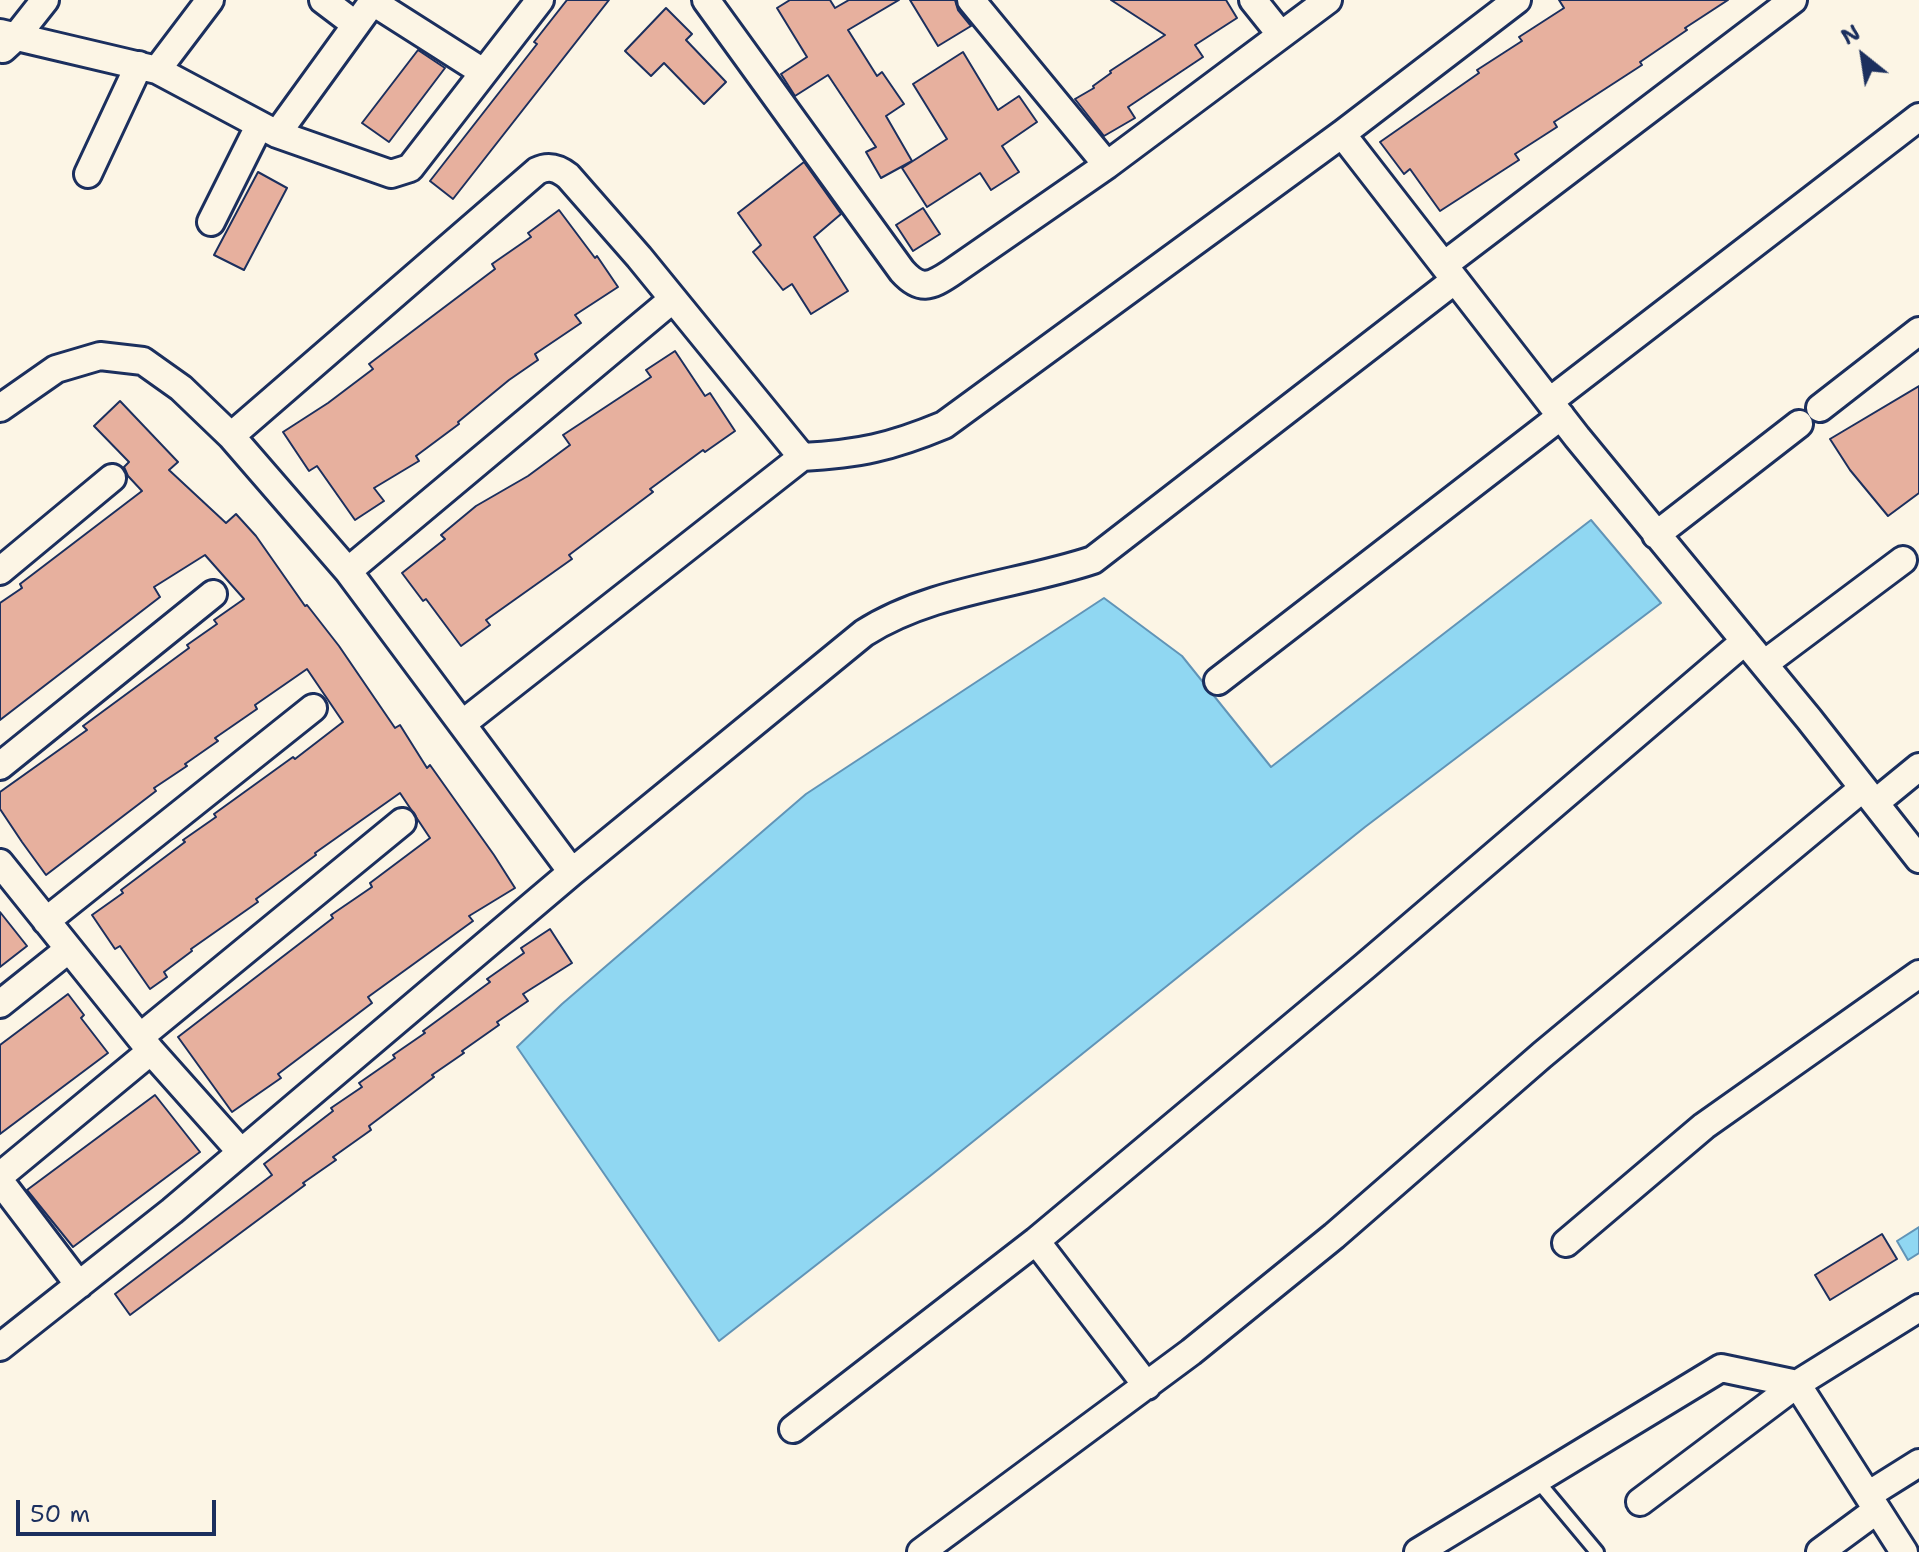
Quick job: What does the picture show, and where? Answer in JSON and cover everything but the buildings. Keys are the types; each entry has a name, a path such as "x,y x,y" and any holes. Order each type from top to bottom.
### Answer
{"street":[{"path":"5,41 45,0"},
{"path":"88,174 148,68 210,0"},
{"path":"323,0 356,25"},
{"path":"5,41 148,68 268,130 391,174 410,168 419,158 540,0"},
{"path":"706,0 913,283 924,285 943,278 1107,165 1328,0"},
{"path":"971,0 1107,165"},
{"path":"1253,0 1281,35"},
{"path":"462,724 802,457 847,455 898,444 944,425 1342,134 1517,0"},
{"path":"0,1347 172,1211 572,872 864,633 887,618 925,603 1036,578 1093,560 1793,0"},
{"path":"211,222 268,130 374,1 483,72"},
{"path":"1218,681 1919,117"},
{"path":"1342,134 1656,535 1764,664 1919,859"},
{"path":"231,436 545,167 561,170 568,176 802,457"},
{"path":"348,571 673,299"},
{"path":"1820,408 1919,331"},
{"path":"0,408 56,369 100,356 143,361 164,375 231,436 348,571 572,872"},
{"path":"1656,535 1799,424"},
{"path":"0,571 112,478"},
{"path":"1764,664 1903,560"},
{"path":"0,766 213,594"},
{"path":"793,1429 1036,1241 1353,976 1745,641"},
{"path":"46,921 313,708"},
{"path":"921,1552 1147,1386 1334,1236 1542,1055 1869,795 1919,767"},
{"path":"79,1285 0,1179 145,1044 402,822"},
{"path":"0,863 145,1044 241,1152"},
{"path":"0,1004 69,949"},
{"path":"1566,1243 1704,1126 1919,974"},
{"path":"1036,1241 1147,1386"},
{"path":"1640,1502 1797,1384 1919,1308"},
{"path":"1418,1552 1721,1368 1797,1384 1904,1552"},
{"path":"1820,1552 1872,1502 1919,1463"}],"lane":[{"path":"1536,1479 1597,1552"}],"water":[{"path":"1591,520 1661,603 1365,827 719,1341 517,1047 562,1004 806,794 1104,598 1182,656 1271,767"},
{"path":"1919,1227 1919,1253 1908,1260 1897,1241"}]}
